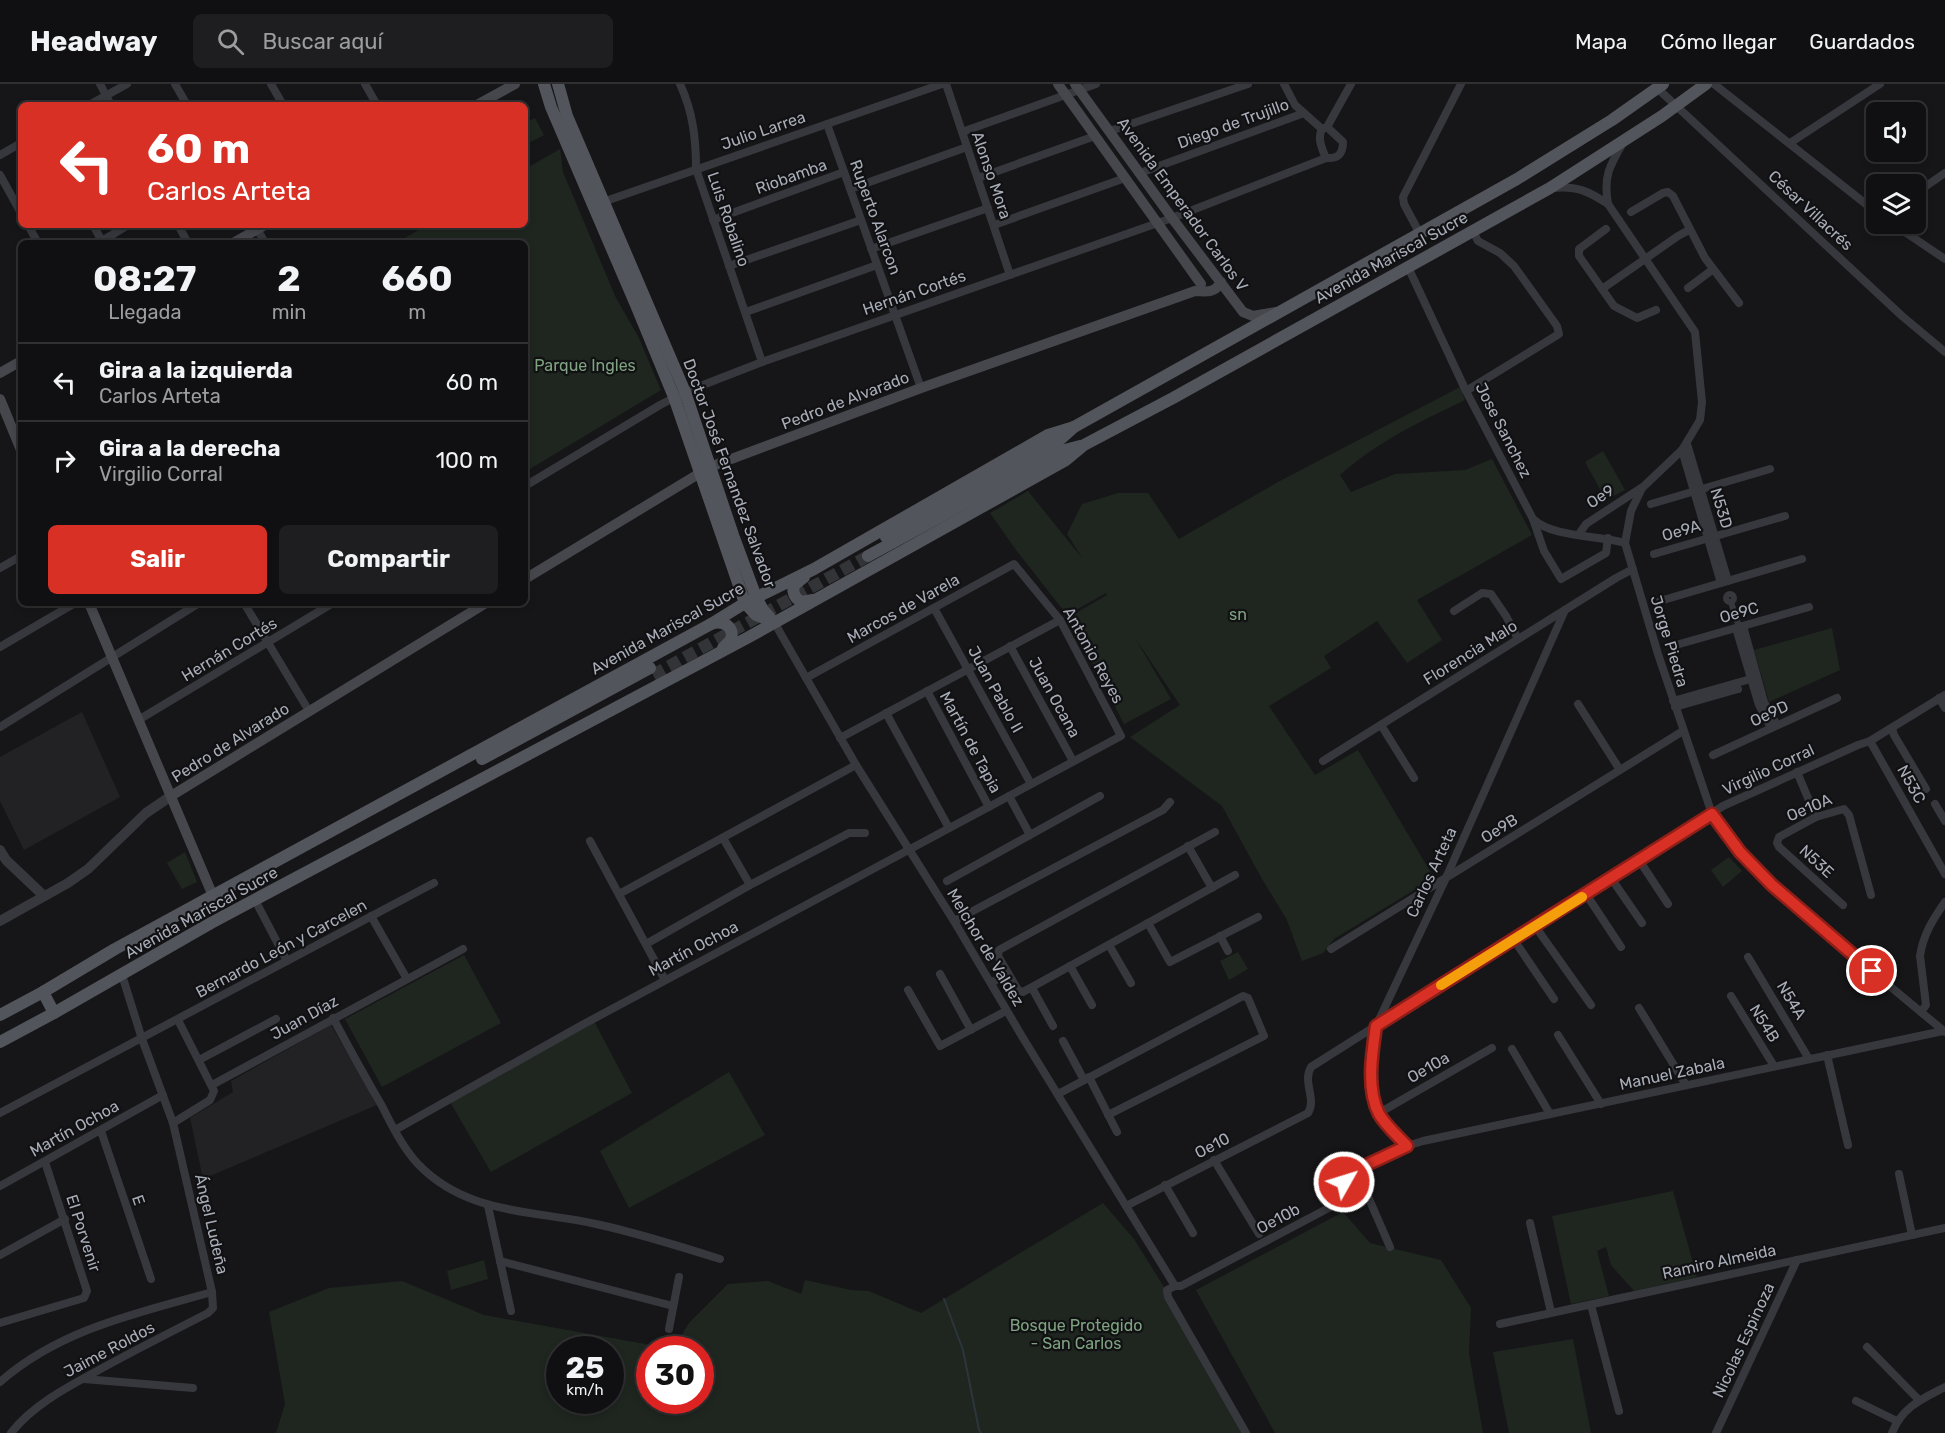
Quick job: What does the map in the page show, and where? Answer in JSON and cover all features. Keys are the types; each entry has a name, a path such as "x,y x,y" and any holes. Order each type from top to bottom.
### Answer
{"main road":[{"path":"482,102 514,84"},
{"name":"Doctor José Fernandez Salvador","path":"544,84 550,107 599,204"},
{"name":"Doctor José Fernandez Salvador","path":"558,84 562,102 599,204 679,395 751,600 774,622"},
{"name":"Avenida Emperador Carlos V","path":"1058,84 1157,223 1198,287"},
{"name":"Avenida Mariscal Sucre","path":"0,1042 255,900 774,622 1066,460 1084,445 1550,188 1677,106 1706,84"},
{"name":"Avenida Mariscal Sucre","path":"1084,445 1061,451 866,553 1056,442 1074,428 1517,179 1612,120 1660,86"},
{"name":"Avenida Emperador Carlos V","path":"1078,87 1172,218 1247,315 1279,312"},
{"path":"238,240 256,228"},
{"name":"Pedro de Alvarado","path":"528,577 705,470 1198,287 1212,291 1218,288 1219,280"},
{"path":"0,373 18,363"},
{"path":"0,399 18,443"},
{"name":"Avenida Mariscal Sucre","path":"0,1015 115,949 751,600 814,569 1048,435 1074,428"},
{"path":"814,569 793,589 799,601 814,600"},
{"path":"90,606 213,896"},
{"name":"Pedro de Alvarado","path":"171,796 478,606"},
{"path":"711,624 720,622 725,624 732,635 728,644 715,654"},
{"name":"Avenida Mariscal Sucre","path":"403,793 471,765 651,671 436,796 418,812"},
{"path":"43,992 54,1013"}],"street":[{"path":"100,84 109,102"},
{"path":"95,102 127,84"},
{"path":"175,84 185,102"},
{"path":"271,84 281,102"},
{"name":"Luis Robalino","path":"680,84 688,103 696,139 696,169 762,362"},
{"name":"Julio Larrea","path":"599,204 944,84"},
{"name":"Alonso Mora","path":"944,84 1010,275"},
{"path":"962,132 1065,95 1078,87 1096,84"},
{"path":"1110,131 1248,84"},
{"path":"1284,84 1295,105 1304,113 1325,128 1343,142 1343,149 1339,156 1333,158 1326,158 1320,136 1325,128 1351,84"},
{"path":"1420,234 1403,200 1461,84"},
{"path":"1714,84 1866,204"},
{"path":"1790,143 1880,84"},
{"path":"368,85 376,102"},
{"name":"César Villacrés","path":"1660,86 1677,106 1902,315 1945,352"},
{"name":"Diego de Trujillo","path":"1140,172 1304,113"},
{"name":"Ruperto Alarcon","path":"827,123 921,388"},
{"path":"978,178 1095,136"},
{"name":"Jorge Piedra","path":"1626,138 1606,175 1605,189 1608,204 1695,332 1702,411 1698,427 1684,447 1642,488 1630,511 1625,543 1674,704 1712,814 1740,852 1772,885 1944,1031"},
{"path":"0,155 18,145"},
{"path":"850,189 967,147"},
{"name":"Hernán Cortés","path":"528,484 679,395 762,362 1172,218 1326,158"},
{"name":"Riobamba","path":"713,220 844,172"},
{"path":"1926,186 1945,172"},
{"path":"0,175 18,208"},
{"path":"994,225 1125,178"},
{"name":"Jorge Piedra","path":"1550,188 1567,187 1588,191 1608,204"},
{"path":"1631,212 1668,192 1673,196 1712,270 1721,278 1739,303"},
{"path":"872,249 988,208"},
{"path":"729,266 861,220"},
{"path":"105,240 123,228"},
{"path":"1606,229 1577,252 1614,306 1637,318 1656,310"},
{"path":"1602,289 1689,230"},
{"path":"1466,391 1559,334 1557,326 1514,266 1500,252 1478,241 1473,231"},
{"path":"1908,234 1945,259"},
{"path":"746,312 877,265"},
{"name":"Jose Sanchez","path":"1408,267 1466,391 1533,519 1544,551 1561,579 1606,553 1608,538"},
{"path":"1688,288 1712,270"},
{"name":"N53D","path":"1684,447 1725,582"},
{"name":"Oe9A","path":"1651,504 1770,469"},
{"name":"Oe9","path":"1579,534 1586,524 1642,488"},
{"name":"Oe9A","path":"1654,554 1785,516"},
{"path":"1533,519 1546,528 1625,543"},
{"path":"0,568 18,558"},
{"path":"1660,601 1802,559"},
{"name":"Marcos de Varela","path":"806,678 1014,564"},
{"name":"Antonio Reyes","path":"1014,564 1060,620 1121,736"},
{"name":"Florencia Malo","path":"1323,761 1633,569"},
{"path":"1725,582 1728,594 1726,600 1731,602 1739,627 1755,681 1759,705 1774,727"},
{"path":"1454,611 1482,593 1491,594 1518,639"},
{"path":"0,647 70,606"},
{"path":"0,727 194,606"},
{"path":"246,606 309,711"},
{"name":"Hernán Cortés","path":"140,720 328,606"},
{"name":"Oe9C","path":"1677,645 1809,607"},
{"name":"Juan Pablo II","path":"934,608 1031,784"},
{"name":"Carlos Arteta","path":"1407,1146 1379,1113 1372,1088 1372,1058 1376,1026 1445,880 1564,610"},
{"path":"840,738 1060,620"},
{"name":"Melchor de Valdez","path":"774,622 856,765 910,849 1006,1011 1175,1286"},
{"name":"Juan Ocana","path":"1011,646 1073,761"},
{"path":"1674,704 1755,681"},
{"name":"Martín de Tapia","path":"927,691 989,807"},
{"path":"1942,696 1945,708"},
{"name":"Virgilio Corral","path":"1310,1109 1312,1105 1307,1075 1311,1067 1723,806 1870,741 1942,696"},
{"name":"Oe9D","path":"1713,755 1837,698"},
{"path":"1578,704 1620,770"},
{"path":"886,713 949,828"},
{"path":"1381,725 1414,778"},
{"path":"1892,728 1926,789"},
{"name":"Oe9B","path":"1331,949 1683,732"},
{"name":"Martín Ochoa","path":"395,1130 666,980 1121,736"},
{"name":"N53C","path":"1870,741 1945,874"},
{"path":"619,894 856,765"},
{"path":"1797,772 1816,817"},
{"name":"Pedro de Alvarado","path":"0,921 88,869 146,813 171,796"},
{"path":"1010,796 1030,836"},
{"path":"947,881 1100,796"},
{"path":"954,921 1163,810 1170,802"},
{"path":"1935,804 1945,821"},
{"name":"Oe10A","path":"1779,837 1816,817 1844,809 1848,815 1871,895"},
{"path":"1215,832 999,950 998,957 1020,992 1032,988 1235,875"},
{"path":"646,944 750,885 849,833 865,833"},
{"name":"N53E","path":"1779,837 1777,843 1779,847 1843,905"},
{"path":"723,838 750,885"},
{"path":"590,841 666,980"},
{"path":"1188,846 1212,888"},
{"path":"2,858 44,896"},
{"path":"1639,861 1668,904"},
{"path":"1611,878 1641,922"},
{"name":"Bernardo León y Carcelen","path":"0,1113 434,883"},
{"path":"1586,894 1621,947"},
{"path":"255,900 287,961"},
{"path":"1921,1012 1926,1005 1921,948 1927,932 1945,902"},
{"path":"371,916 407,979"},
{"path":"1148,924 1170,962 1258,917"},
{"path":"1535,926 1591,1005"},
{"path":"1220,936 1228,951"},
{"path":"1514,940 1554,999"},
{"path":"1109,945 1131,983"},
{"name":"Juan Díaz","path":"173,1122 210,1100 214,1096 212,1085 463,949"},
{"name":"N54A","path":"1748,957 1809,1059"},
{"path":"1071,966 1092,1005"},
{"path":"991,983 1008,973"},
{"path":"940,974 971,1030"},
{"name":"Ángel Ludeña","path":"0,1382 33,1357 69,1337 110,1321 212,1292 173,1122 142,1039 122,975"},
{"path":"1032,988 1053,1026"},
{"path":"908,990 940,1046 1006,1011"},
{"path":"1058,1094 1243,996 1248,998 1264,1036 1108,1115"},
{"name":"N54B","path":"1731,996 1774,1066"},
{"path":"1639,1008 1686,1085"},
{"path":"333,1018 395,1130 416,1162 433,1179 488,1206 619,1229 720,1259"},
{"path":"199,1060 276,1019"},
{"path":"178,1020 212,1085"},
{"name":"Manuel Zabala","path":"1407,1146 1944,1031"},
{"path":"1558,1035 1600,1104"},
{"path":"1063,1041 1117,1132"},
{"name":"Oe10a","path":"1379,1113 1491,1048"},
{"path":"1512,1049 1550,1114"},
{"path":"1827,1055 1848,1146"},
{"name":"Martín Ochoa","path":"0,1186 163,1095"},
{"name":"Oe10","path":"1126,1206 1308,1113 1310,1109"},
{"name":"E","path":"101,1131 151,1279"},
{"path":"1390,1247 1356,1169 1407,1146"},
{"path":"1214,1160 1259,1234"},
{"name":"El Porvenir","path":"0,1323 87,1296 45,1162"},
{"name":"Oe10b","path":"1175,1286 1181,1286 1338,1203 1345,1196 1344,1177 1356,1169"},
{"path":"1899,1174 1912,1235"},
{"path":"1165,1185 1193,1233"},
{"path":"488,1206 511,1311"},
{"path":"0,1255 64,1219"},
{"path":"1530,1223 1551,1312"},
{"name":"Ramiro Almeida","path":"1500,1324 1945,1228"},
{"name":"Nicolas Espinoza","path":"1716,1433 1797,1260"},
{"path":"500,1261 673,1306"},
{"path":"669,1329 679,1277"},
{"path":"1175,1286 1167,1290 1168,1297 1246,1433"},
{"name":"Jaime Roldos","path":"11,1433 25,1418 83,1378 208,1313 213,1308 212,1292"},
{"path":"1591,1305 1619,1411"},
{"path":"1867,1347 1919,1400"},
{"path":"83,1378 193,1388"},
{"path":"1892,1433 1901,1414 1919,1400 1945,1387"},
{"path":"1856,1401 1897,1421"}],"shaded area":[{"path":"82,712 120,797 24,850 0,801 0,757"},
{"path":"331,1025 377,1105 203,1179 190,1118 233,1092 231,1081"}],"green space":[{"path":"535,118 544,135 528,143 528,122"},
{"name":"Parque Ingles","path":"560,149 563,172 616,298 638,336 661,390 528,470 528,240 401,240 422,228 528,228 528,167"},
{"name":"sn","path":"1460,387 1465,400 1384,442 1340,475 1351,492 1395,474 1465,470 1492,459 1532,535 1417,600 1442,640 1407,663 1377,621 1324,656 1331,668 1269,706 1315,775 1358,750 1434,878 1334,939 1323,953 1302,961 1287,920 1222,806 1130,737 1180,705 1135,638 1171,699 1124,724 1069,617 1107,595 1106,593 1067,615 990,513 1028,491 1082,558 1067,534 1082,504 1118,493 1148,493 1179,539 1278,482"},
{"path":"1603,451 1625,490 1606,500 1585,462"},
{"path":"1832,628 1840,670 1769,702 1754,650"},
{"path":"185,852 197,882 182,889 167,863"},
{"path":"1729,857 1742,871 1723,887 1711,870"},
{"path":"1238,952 1248,969 1229,980 1220,961"},
{"path":"464,955 501,1023 382,1087 345,1019"},
{"path":"594,1021 632,1093 491,1172 450,1102"},
{"path":"729,1072 765,1135 629,1208 600,1151"},
{"path":"1673,1191 1697,1277 1634,1291 1611,1265 1606,1247 1597,1251 1609,1296 1571,1304 1552,1216"},
{"name":"Bosque Protegido - San Carlos","path":"1103,1203 1134,1239 1181,1314 1243,1433 276,1433 285,1404 269,1312 329,1288 402,1281 484,1315 601,1336 546,1336 546,1414 624,1414 624,1340 636,1342 636,1414 714,1414 714,1336 681,1336 689,1323 728,1284 768,1281 801,1294 805,1280 851,1290 869,1291 921,1313"},
{"path":"1343,1212 1370,1243 1441,1260 1471,1308 1469,1353 1483,1433 1275,1433 1196,1290"},
{"path":"484,1260 488,1279 451,1290 447,1271"},
{"path":"1573,1339 1591,1433 1509,1433 1493,1352"}],"waterway":[{"path":"944,1299 963,1350 981,1433"}],"tunnel":[{"path":"653,675 868,556"}],"slow traffic":[{"path":"1441,985 1582,897"}],"route":[{"path":"1344,1182 1347,1174 1407,1146 1379,1113 1372,1088 1372,1058 1376,1026 1712,814 1740,852 1772,885 1872,971"}]}
